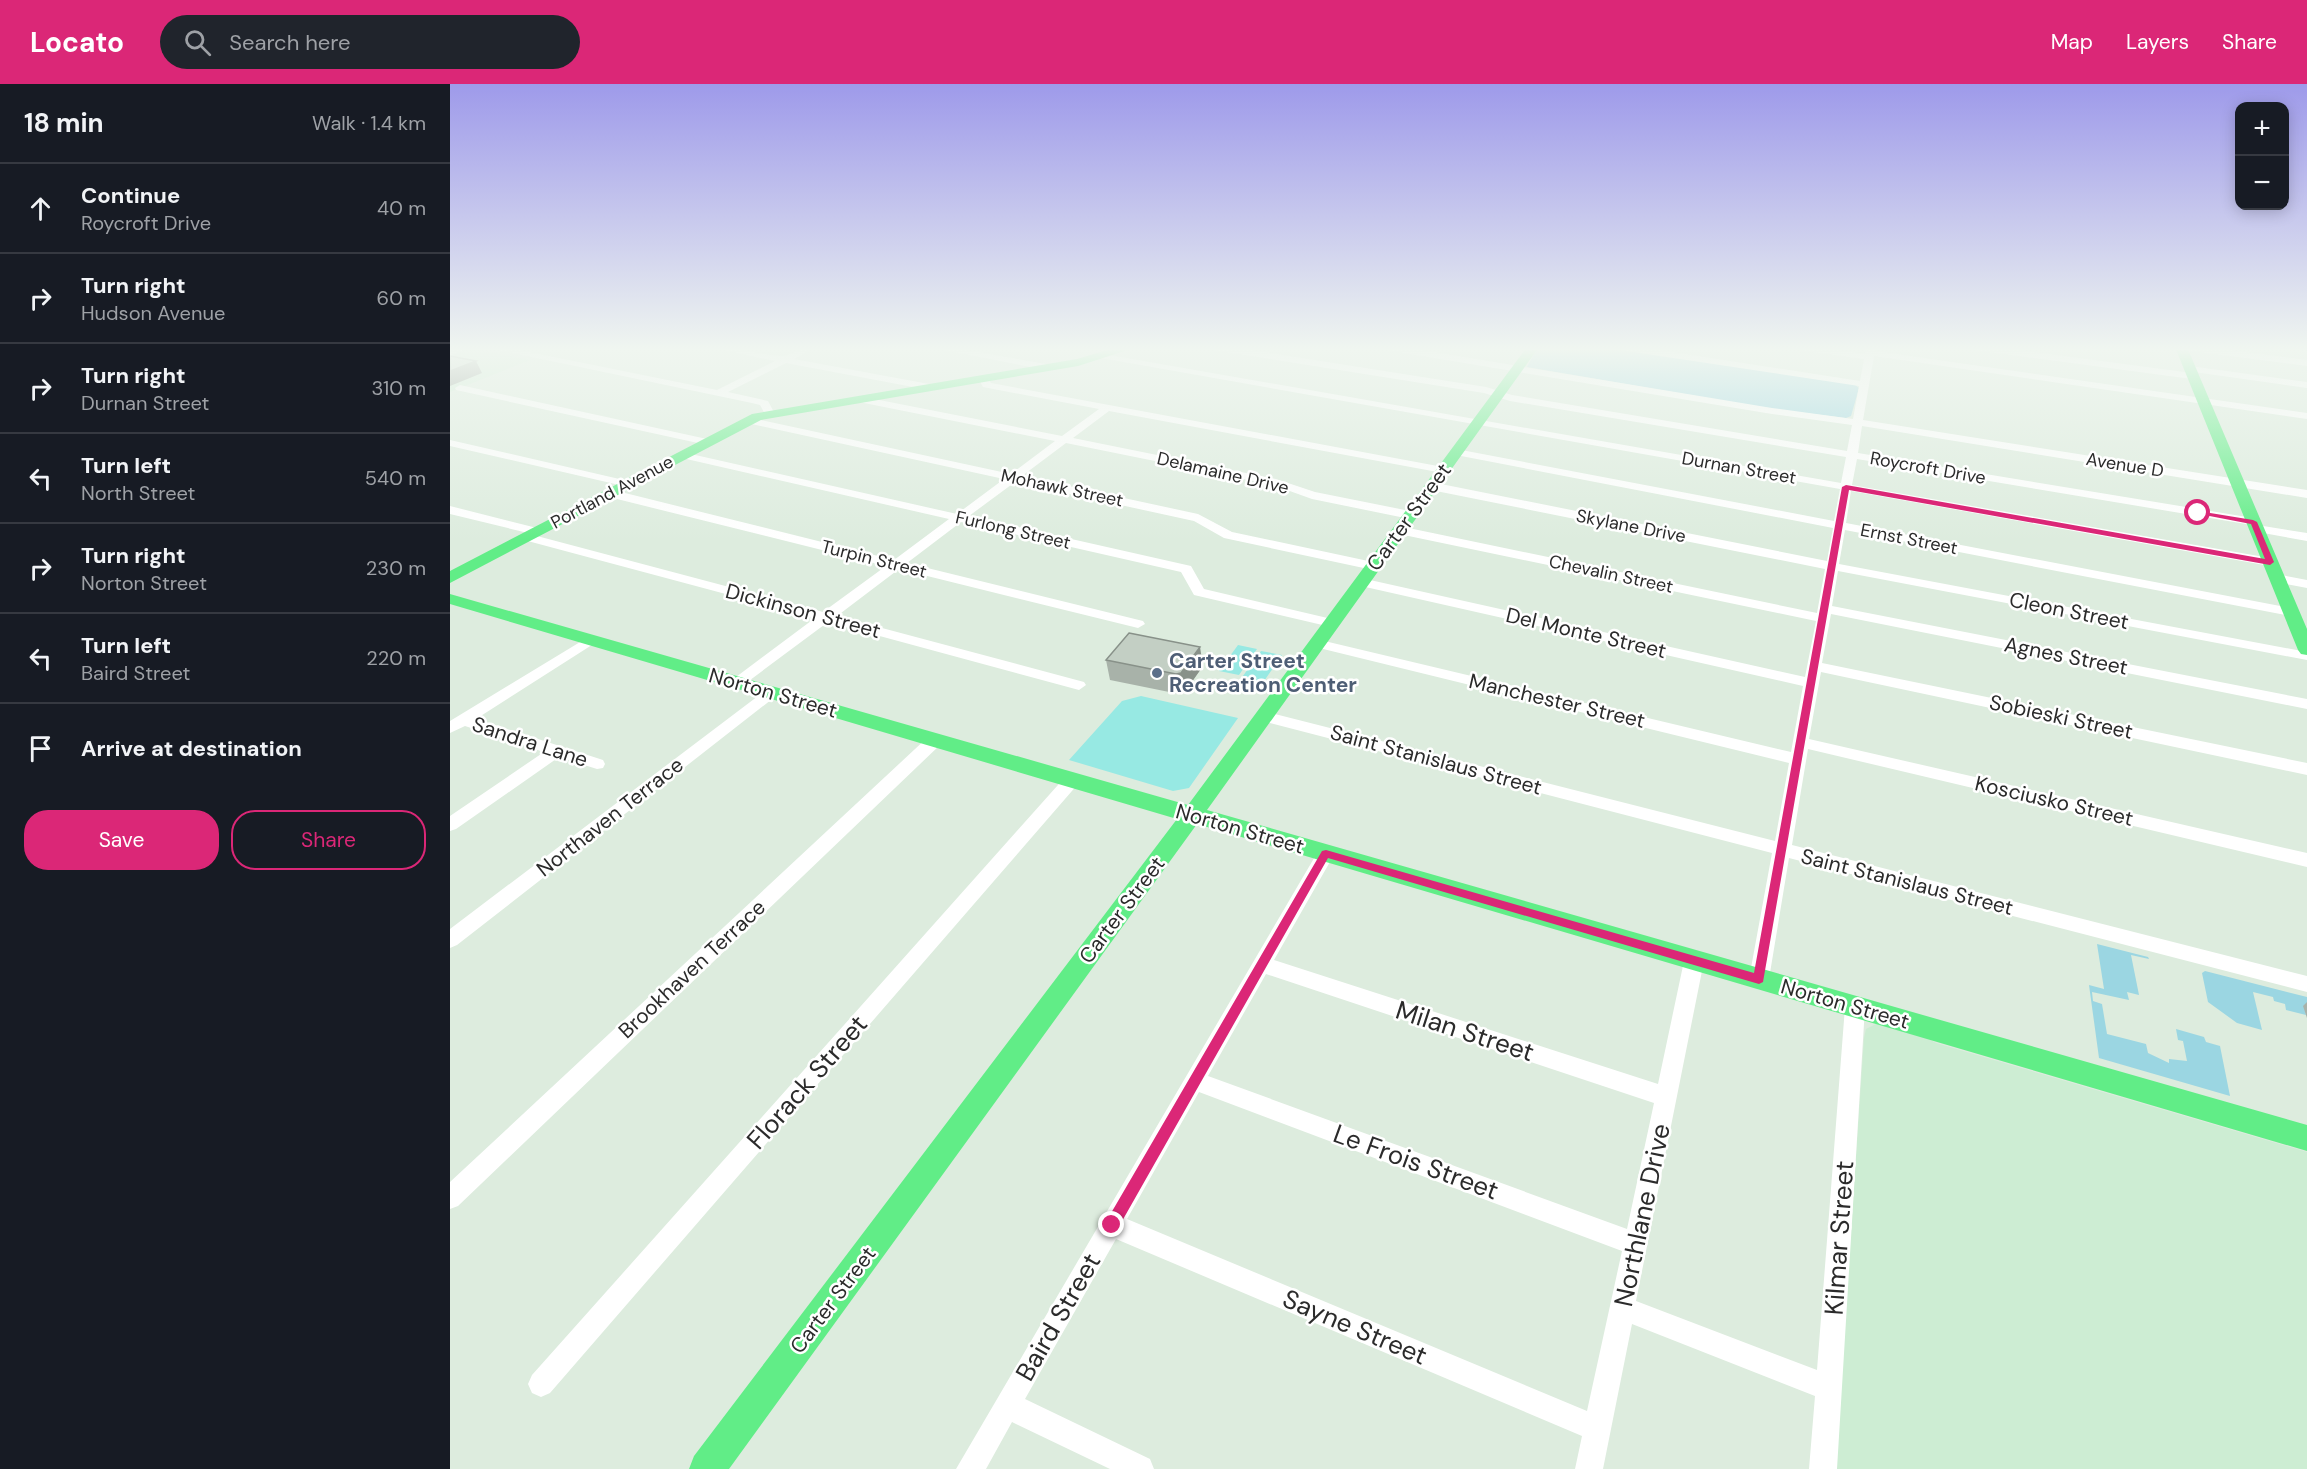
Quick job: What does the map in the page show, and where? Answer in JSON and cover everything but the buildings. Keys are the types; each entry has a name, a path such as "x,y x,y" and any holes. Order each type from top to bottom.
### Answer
{"main road":[{"name":"Portland Avenue","path":"450,578 747,420 784,412"},
{"name":"Carter Street","path":"707,1469 1192,815 1485,412"},
{"path":"2207,412 2273,570 2297,619 2307,651"},
{"name":"Norton Street","path":"450,599 2307,1138"}],"street":[{"path":"568,412 707,442"},
{"name":"Delamaine Drive","path":"922,412 1276,482 1312,495 1410,515"},
{"path":"736,683 1103,412"},
{"path":"1128,412 1443,470"},
{"name":"Durnan Street","path":"1424,412 1846,487 2273,570 2307,584"},
{"name":"Roycroft Drive","path":"1592,412 2255,525 2307,537"},
{"name":"Avenue D","path":"1785,412 2307,494"},
{"path":"1759,979 1858,412"},
{"path":"2276,412 2307,416"},
{"name":"Mohawk Street","path":"747,420 1198,518 1228,535 1373,566"},
{"path":"450,442 628,484"},
{"name":"Ernst Street","path":"1456,452 1838,525 2297,619"},
{"name":"Furlong Street","path":"682,455 1186,569 1199,592 1331,623"},
{"name":"Skylane Drive","path":"1431,486 1832,566"},
{"name":"Turpin Street","path":"609,494 1138,624"},
{"name":"Dickinson Street","path":"450,510 826,617 1079,685"},
{"name":"Chevalin Street","path":"1399,530 1823,613"},
{"name":"Cleon Street","path":"1832,566 2307,656"},
{"name":"Del Monte Street","path":"1361,582 1812,683"},
{"name":"Agnes Street","path":"1823,613 2307,704"},
{"path":"456,724 590,640"},
{"name":"Manchester Street","path":"1316,643 1799,750"},
{"name":"Sobieski Street","path":"1815,666 2307,769"},
{"name":"Northaven Terrace","path":"450,940 771,693"},
{"name":"Saint Stanislaus Street","path":"1263,716 2307,984"},
{"name":"Sandra Lane","path":"456,724 597,764"},
{"name":"Brookhaven Terrace","path":"450,1198 935,740"},
{"name":"Kosciusko Street","path":"1799,750 2307,860"},
{"path":"450,825 557,751"},
{"name":"Florack Street","path":"541,1384 1072,780"},
{"name":"Baird Street","path":"970,1469 1264,965 1326,854"},
{"name":"Northlane Drive","path":"1589,1469 1694,961"},
{"name":"Milan Street","path":"1264,965 1666,1097"},
{"name":"Kilmar Street","path":"1824,1469 1855,1007"},
{"name":"Le Frois Street","path":"1196,1081 1635,1244"},
{"name":"Sayne Street","path":"1112,1225 1598,1429"},
{"path":"1622,1308 1829,1388"},
{"path":"1007,1405 1140,1469"}],"shaded area":[{"path":"1793,412 1852,412 1851,416 1846,418"},
{"path":"1238,645 1257,649 1239,675 1219,671"},
{"path":"1261,651 1282,655 1262,684 1240,680"},
{"path":"1141,696 1238,718 1189,788 1173,791 1069,760 1122,701"},
{"path":"2097,944 2149,959 2131,955 2139,995 2127,992 2129,1000 2092,992 2093,1001 2102,1004 2107,1034 2146,1044 2148,1053 2169,1063 2169,1059 2187,1061 2183,1041 2178,1040 2176,1029 2204,1037 2206,1042 2220,1046 2230,1096 2099,1058 2089,985 2104,989"},
{"path":"2205,971 2307,997 2307,1007 2304,1006 2306,1015 2286,1010 2285,1004 2274,1001 2273,997 2253,992 2262,1030 2237,1023 2208,1002 2202,973"},
{"path":"1878,1023 1920,1034 1936,1043 2307,1152 2307,1469 1835,1469 1864,1038 1866,1029"}],"place":[{"name":"Carter Street Recreation Center","path":"1157,673"}],"route":[{"path":"1112,1225 1326,854 1759,979 1846,487 2270,562 2253,522 2198,513"}]}
